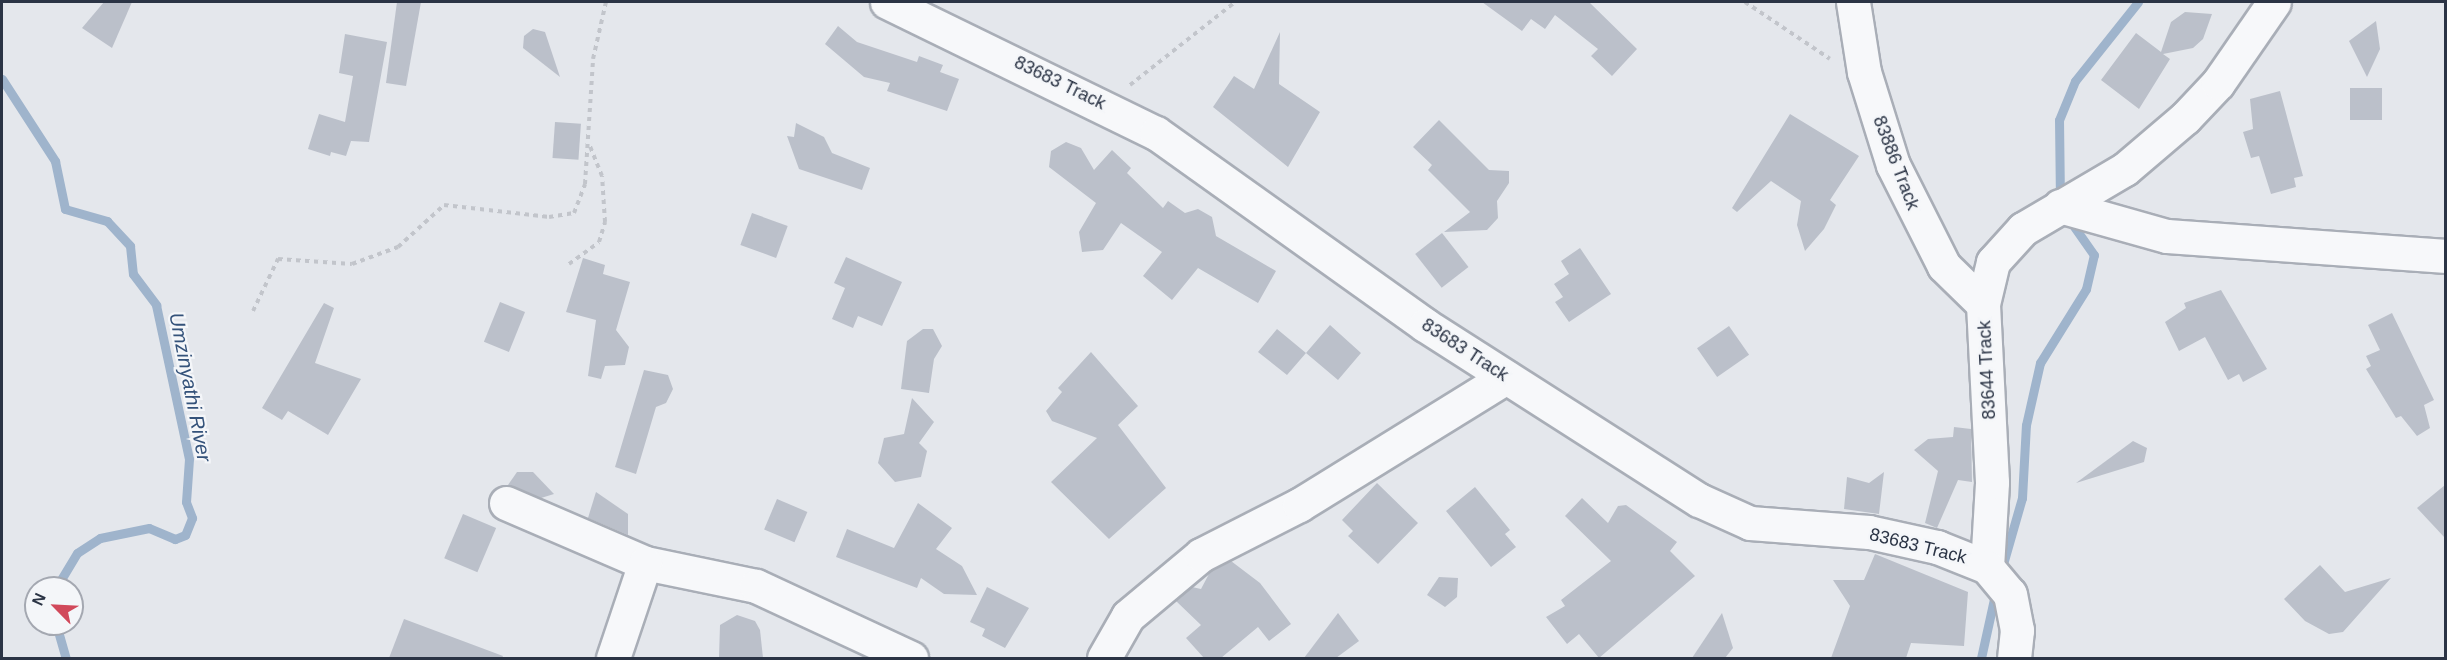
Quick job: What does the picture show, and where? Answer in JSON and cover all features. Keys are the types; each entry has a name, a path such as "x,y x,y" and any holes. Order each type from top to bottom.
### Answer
{"street":[{"name":"83683 Track","path":"887,2 1106,105 1156,134 1506,377 1700,500 1750,523 1869,532 1937,548 1987,567 2010,594 2017,630 2014,658"},
{"name":"83886 Track","path":"1852,2 1868,85 1893,165 1922,229 1944,266 1983,304"},
{"name":"83644 Track","path":"1987,567 1992,483 1983,304 1993,262 2005,245 2060,206 2126,169 2185,118 2218,83 2274,2"},
{"path":"2060,206 2167,236 2445,256"},
{"path":"1104,658 1128,616 1201,555 1299,505 1506,377"},
{"path":"507,503 645,563 756,586 911,658"},
{"path":"613,658 645,563"}],"path":[{"path":"253,311 278,259 352,264 398,247 444,206 549,217 574,213 585,184 593,59 606,2"},
{"path":"1106,105 1235,2"},
{"path":"1745,2 1868,85"},
{"path":"569,264 599,242 605,222 602,176 589,145"}],"building":[{"path":"104,2 132,2 112,48 82,28"},
{"path":"397,2 421,2 406,86 386,83"},
{"path":"1482,2 1589,2 1637,49 1612,76 1591,56 1598,49 1555,15 1545,29 1531,19 1522,31"},
{"path":"2185,12 2212,14 2203,39 2193,48 2163,54 2170,59 2139,109 2101,80 2136,33 2161,52 2171,22"},
{"path":"2376,21 2380,49 2367,77 2349,41"},
{"path":"838,26 857,42 917,62 919,56 943,65 940,72 959,79 947,111 887,91 890,83 864,77 825,44"},
{"path":"533,29 545,32 560,77 523,48 524,36"},
{"path":"1280,32 1279,84 1320,112 1288,167 1213,107 1234,76 1254,89"},
{"path":"345,34 387,42 369,142 351,141 346,156 331,152 330,156 308,149 319,114 345,122 353,76 339,73"},
{"path":"2350,88 2382,88 2382,120 2350,120"},
{"path":"2280,91 2303,176 2294,178 2296,187 2271,194 2259,156 2251,158 2243,132 2253,129 2250,99"},
{"path":"1790,114 1859,156 1830,200 1836,205 1824,229 1805,251 1797,225 1801,201 1771,181 1737,212 1732,208"},
{"path":"1439,120 1489,170 1509,171 1509,183 1497,201 1498,218 1487,230 1444,232 1470,212 1428,170 1432,165 1413,147"},
{"path":"555,122 581,124 578,160 552,158"},
{"path":"796,123 824,137 832,153 870,168 862,190 799,169 787,136 794,137"},
{"path":"1066,142 1081,148 1094,170 1112,150 1131,168 1127,173 1163,208 1168,201 1185,213 1198,209 1212,217 1216,236 1276,271 1258,303 1198,268 1172,300 1143,276 1162,252 1121,223 1103,250 1082,252 1079,232 1096,203 1049,167 1051,151"},
{"path":"752,213 788,226 776,258 740,245"},
{"path":"1442,233 1468,267 1442,288 1415,254"},
{"path":"1580,248 1611,294 1569,322 1555,302 1563,297 1554,284 1569,274 1561,261"},
{"path":"846,257 902,282 882,326 858,316 853,328 832,319 845,288 834,283"},
{"path":"583,258 605,265 603,274 630,282 616,330 629,347 625,365 605,366 601,379 588,376 596,320 566,312"},
{"path":"2221,290 2267,369 2243,382 2239,374 2228,380 2205,337 2179,351 2165,322 2186,308 2184,303"},
{"path":"500,302 525,312 509,352 484,342"},
{"path":"324,303 334,308 315,363 361,379 328,435 288,411 282,420 262,408"},
{"path":"2392,313 2434,400 2424,405 2430,428 2417,436 2401,416 2396,418 2366,369 2371,366 2366,356 2380,350 2368,325"},
{"path":"1330,325 1361,353 1338,380 1306,353"},
{"path":"1729,326 1749,355 1717,377 1697,348"},
{"path":"923,329 933,329 942,346 934,359 929,393 901,389 907,341"},
{"path":"1277,329 1306,353 1287,375 1258,352"},
{"path":"1091,352 1138,406 1118,425 1166,488 1109,539 1051,482 1097,438 1052,421 1046,411 1062,392 1058,388"},
{"path":"644,370 668,375 673,389 666,403 656,407 636,474 615,467"},
{"path":"912,398 934,422 919,443 927,451 921,477 895,482 878,463 884,438 904,434"},
{"path":"1954,427 1971,429 1972,482 1958,480 1937,528 1925,523 1938,471 1914,450 1928,439 1953,437"},
{"path":"2133,441 2147,448 2144,462 2076,483"},
{"path":"517,472 533,472 554,494 541,498 508,485"},
{"path":"1884,472 1879,514 1844,509 1847,477 1869,483"},
{"path":"1377,483 1418,523 1378,564 1348,536 1353,531 1342,520"},
{"path":"2445,485 2445,538 2417,508"},
{"path":"1475,487 1510,530 1505,534 1516,547 1491,567 1446,511"},
{"path":"596,492 628,514 628,535 588,518"},
{"path":"1582,498 1608,523 1618,506 1626,505 1677,542 1670,551 1695,576 1599,658 1579,634 1567,644 1546,617 1565,606 1561,600 1611,561 1565,516"},
{"path":"777,499 807,512 794,542 764,529"},
{"path":"918,503 952,528 936,549 962,566 977,595 944,594 921,578 917,588 836,557 847,529 894,548"},
{"path":"463,514 496,528 477,572 444,558"},
{"path":"1875,554 1968,592 1964,646 1911,643 1906,658 1831,658 1850,606 1833,580 1864,580"},
{"path":"1231,561 1260,583 1291,624 1269,641 1258,627 1221,658 1204,658 1186,638 1201,625 1176,601 1192,587 1201,589 1210,572"},
{"path":"2320,565 2345,592 2391,578 2343,632 2329,634 2305,621 2284,599"},
{"path":"1439,577 1458,578 1457,597 1445,607 1427,595"},
{"path":"987,587 1029,608 1005,648 982,636 985,629 970,622"},
{"path":"1338,613 1359,641 1336,658 1304,658"},
{"path":"1722,613 1733,648 1725,658 1692,658"},
{"path":"737,615 755,621 760,630 763,658 719,658 720,625"},
{"path":"404,619 503,656 502,658 389,658"}],"waterway":[{"path":"2060,201 2059,120 2075,81 2138,2"},
{"name":"Umzinyathi River","path":"2,79 55,161 65,209 107,221 130,246 133,274 156,305 189,459 186,502 192,518 185,535 175,539 149,528 100,538 77,553 63,576"},
{"path":"2001,571 2022,498 2026,425 2040,363 2086,289 2094,255 2068,218"},
{"path":"1981,658 1996,590"},
{"name":"Umzinyathi River","path":"60,636 66,658"}]}
